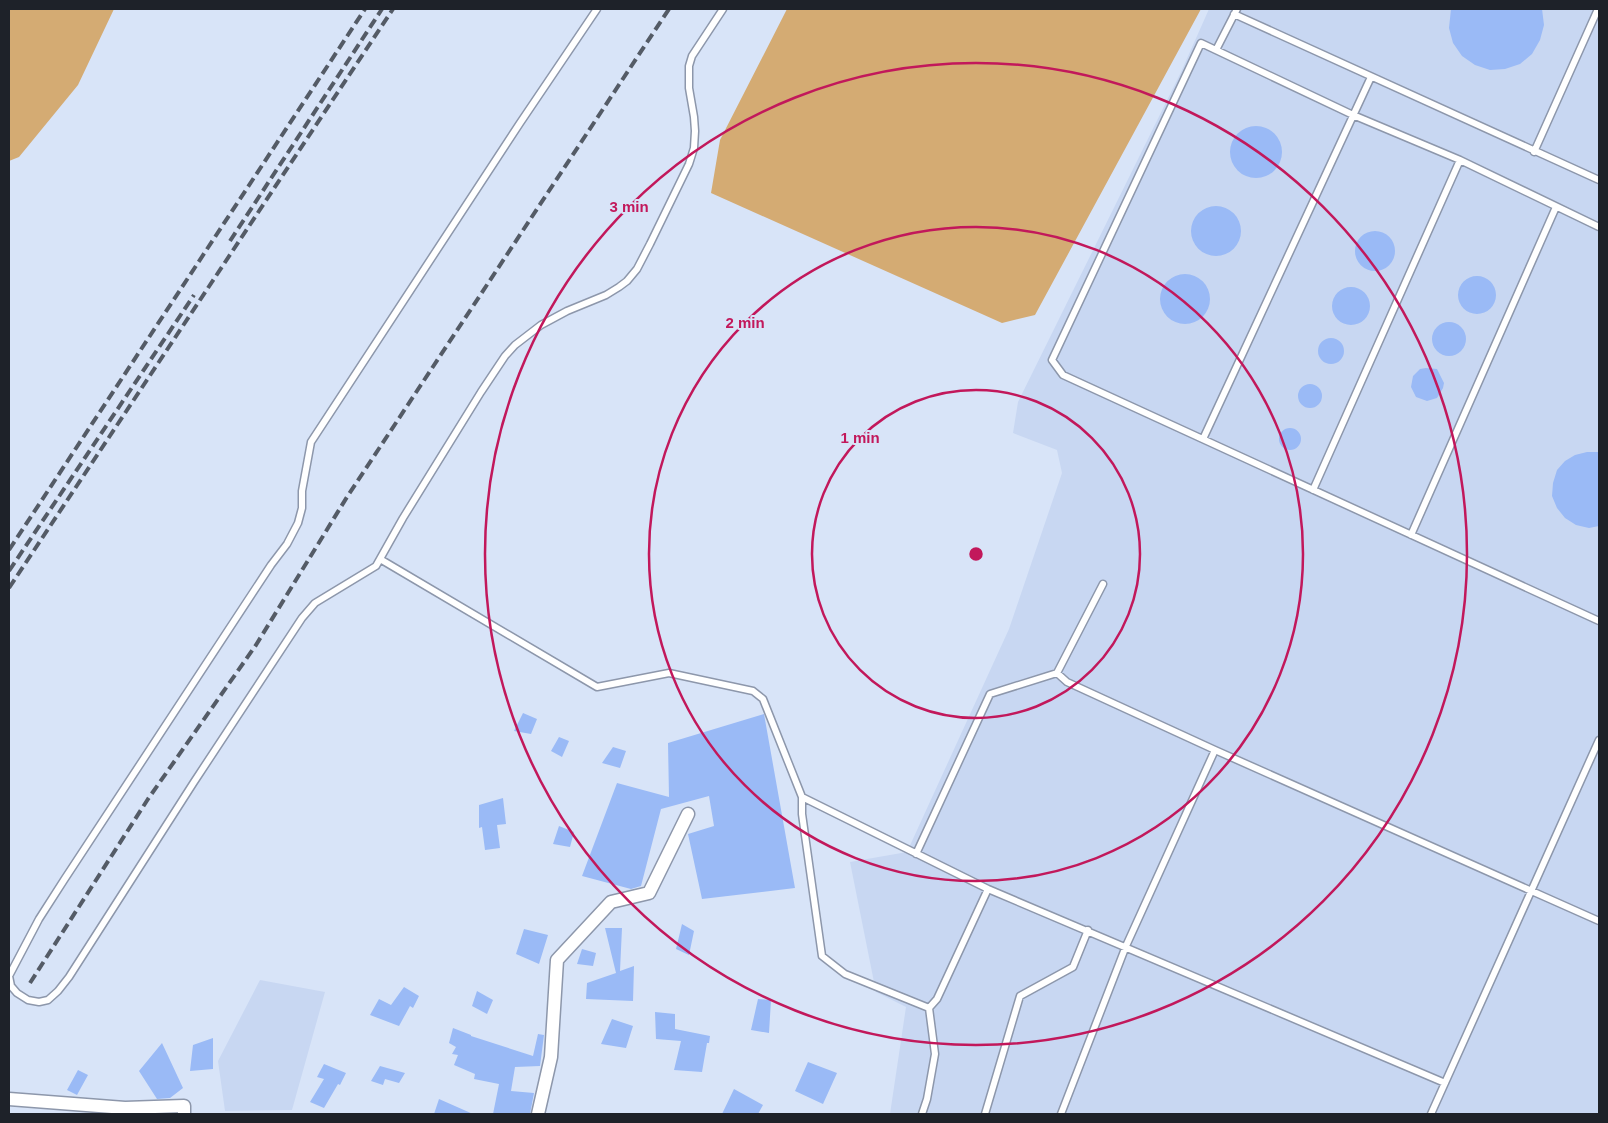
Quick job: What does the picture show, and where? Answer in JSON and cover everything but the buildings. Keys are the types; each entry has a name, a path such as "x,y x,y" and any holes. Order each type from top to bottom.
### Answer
{"street":[{"path":"538,1114 551,1057 557,960 611,902 649,893 688,814"},
{"path":"9,1099 125,1108 184,1106 184,1114"}],"lane":[{"path":"597,9 311,442 302,491 302,508 298,522 286,544 158,734 39,919 9,976 11,986 17,993 28,1000 39,1002 48,1000 69,977 302,618 315,603 376,566 393,535 505,356 521,340 541,325 567,311 606,295 627,281 637,269 689,164 694,148 695,131 689,88 689,66 692,56 723,9"},
{"path":"1534,152 1598,9"},
{"path":"1216,50 1236,12 1371,78 1599,180"},
{"path":"1599,227 1460,160 1352,115 1201,43 1052,360 1063,375 1599,621"},
{"path":"1203,439 1352,115 1371,78"},
{"path":"1313,490 1460,160"},
{"path":"1411,535 1556,207"},
{"path":"380,559 597,687 669,673 753,691 763,699 802,798 802,814 822,956 845,974 929,1008"},
{"path":"916,854 990,694 1057,673 1102,584"},
{"path":"1057,673 1067,682 1215,750 1599,921"},
{"path":"1431,1114 1599,740"},
{"path":"1060,1114 1126,946 1215,750"},
{"path":"802,798 988,889 1445,1083"},
{"path":"922,1114 927,1099 935,1054 929,1008 936,999 988,889"},
{"path":"985,1114 1020,996 1073,967 1088,930"}],"shaded area":[{"path":"9,9 114,9 78,85 19,157 9,161"},
{"path":"787,9 1201,9 1035,315 1002,323 711,193 720,140"},
{"path":"1209,9 1599,9 1599,1114 890,1114 906,1007 876,992 850,862 907,852 1009,629 1062,473 1057,450 1013,433 1018,402 1181,72"},
{"path":"260,980 325,992 292,1110 225,1111 218,1061"}],"railway":[{"path":"9,550 365,9"},
{"path":"230,241 382,9"},
{"path":"9,588 393,9"},
{"path":"30,983 148,799 256,645 347,497 669,9"},
{"path":"9,571 194,295"}]}
